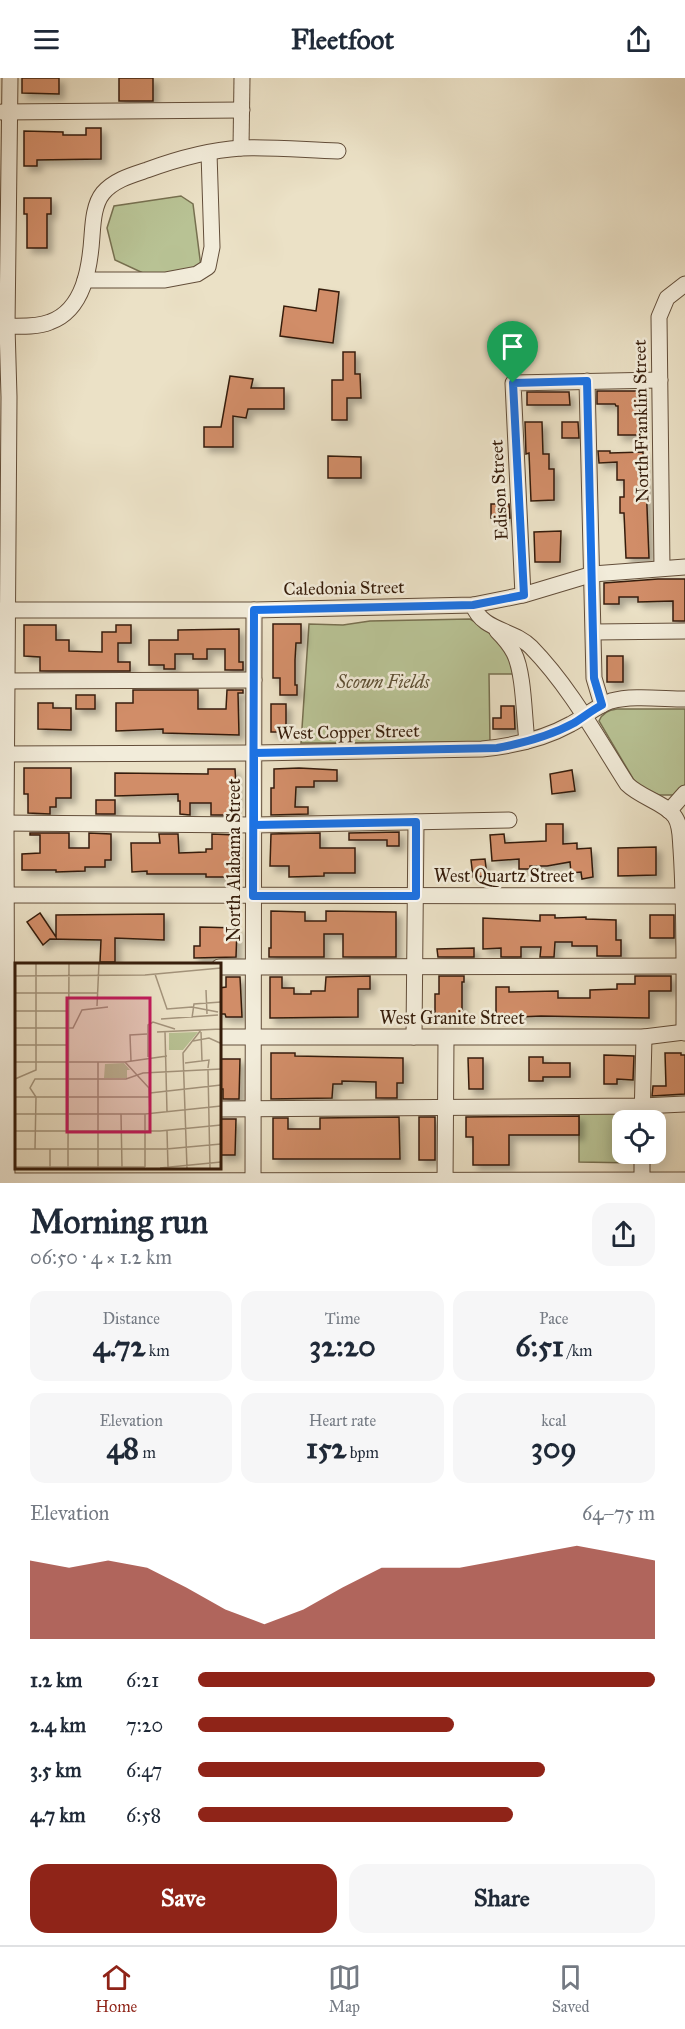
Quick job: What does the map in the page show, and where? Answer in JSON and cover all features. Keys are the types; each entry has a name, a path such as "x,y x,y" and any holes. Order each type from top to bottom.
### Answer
{"street":[{"path":"10,78 5,112 4,184 3,895 8,965 8,1108 5,1182 685,1180"},
{"path":"242,78 242,148"},
{"path":"5,112 242,110"},
{"path":"4,326 42,324 59,317 75,300 89,270 94,214 102,194 110,186 130,176 209,153 242,148 338,151"},
{"path":"85,280 165,280 197,274 208,267 212,247 209,153"},
{"name":"North Franklin Street","path":"662,568 659,317 667,298 685,284"},
{"path":"602,705 595,681 587,381 660,380"},
{"name":"Edison Street","path":"524,595 513,383 587,381"},
{"name":"Caledonia Street","path":"4,610 254,610 473,605 524,595 593,574 685,567"},
{"path":"473,605 481,619 530,646 547,665 584,717 627,784 639,795 669,811 679,824 684,860 684,1033"},
{"name":"North Alabama Street","path":"253,1181 254,610"},
{"path":"493,627 507,642 517,660 527,741"},
{"path":"594,632 685,631"},
{"path":"4,681 254,680"},
{"name":"West Copper Street","path":"4,754 482,749 527,741 556,731 602,705 625,699 685,699"},
{"path":"669,811 685,793"},
{"path":"3,823 254,825 509,820"},
{"path":"414,1037 416,822"},
{"name":"West Quartz Street","path":"3,895 684,896"},
{"path":"220,967 684,966"},
{"name":"West Granite Street","path":"220,1037 644,1037 684,1033"},
{"path":"642,1110 644,1037"},
{"path":"445,1181 446,1038"},
{"path":"656,1110 685,1104"},
{"path":"220,1109 446,1108 612,1112"},
{"path":"642,1164 642,1181"}],"green space":[{"path":"181,196 193,204 201,267 168,274 143,273 115,260 107,228 114,206"},
{"name":"Scown Fields","path":"470,619 489,630 508,647 517,674 489,674 490,742 301,743 309,624 343,625 370,621"},
{"path":"617,709 685,709 685,789 674,795 659,795 638,787 599,721 606,712"},
{"path":"579,1112 612,1112 612,1163 579,1162"}],"building":[{"path":"22,78 59,78 59,94 22,93"},
{"path":"119,78 153,78 153,101 119,101"},
{"path":"86,128 101,128 101,159 37,160 37,166 24,166 24,131 86,135"},
{"path":"24,198 51,198 51,214 47,214 47,248 27,248 27,214 24,214"},
{"path":"319,289 339,292 333,343 280,336 284,306 316,311"},
{"path":"343,352 355,352 355,374 360,374 361,398 347,398 347,420 332,420 332,380 343,380"},
{"path":"230,376 253,379 251,388 284,388 284,409 248,409 246,418 233,416 233,447 204,447 204,427 221,427"},
{"path":"597,391 639,391 640,435 618,435 618,406 597,404"},
{"path":"527,392 569,392 570,405 527,405"},
{"path":"525,422 542,422 543,454 549,454 549,469 554,469 554,500 531,501"},
{"path":"562,422 578,422 579,438 562,438"},
{"path":"598,451 643,452 649,558 626,558 624,513 620,513 620,497 624,497 624,480 617,480 617,462 599,463"},
{"path":"328,456 361,457 361,478 328,478"},
{"path":"491,504 509,504 510,518 491,518"},
{"path":"561,531 560,562 535,562 534,532"},
{"path":"685,579 685,621 673,621 673,601 638,602 638,597 619,597 619,604 604,604 604,583"},
{"path":"273,624 301,624 301,643 296,643 295,660 297,695 280,695 280,678 273,678"},
{"path":"24,625 56,625 56,640 69,640 69,651 102,652 102,632 116,632 116,625 131,625 131,643 118,643 118,662 130,662 130,671 40,671 40,657 24,656"},
{"path":"239,629 239,662 243,662 243,670 225,670 225,649 207,649 207,659 193,659 193,654 175,654 175,669 164,669 164,665 149,665 149,640 178,640 178,630"},
{"path":"607,656 623,656 623,682 607,682"},
{"path":"133,690 198,690 198,709 226,709 227,690 243,690 243,693 238,693 239,735 163,733 163,729 116,731 116,703 133,703"},
{"path":"76,695 95,695 95,709 76,709"},
{"path":"38,703 53,703 53,708 71,708 71,730 38,729"},
{"path":"271,704 286,704 286,732 271,732"},
{"path":"501,706 514,706 515,729 493,729 493,718 501,718"},
{"path":"24,768 71,768 71,798 56,798 56,807 50,807 50,814 28,813 28,794 24,794"},
{"path":"208,769 235,769 237,803 234,803 234,815 211,815 211,803 190,803 190,815 180,814 178,794 115,796 115,773 208,774"},
{"path":"274,769 337,770 337,781 314,781 314,787 296,787 295,807 308,807 308,814 271,815"},
{"path":"572,770 575,791 552,794 550,774"},
{"path":"96,800 115,800 115,814 96,814"},
{"path":"546,824 563,824 563,844 577,843 577,849 591,848 593,877 582,879 581,872 571,873 570,862 519,869 519,859 492,861 490,835 504,834 505,843 546,841"},
{"path":"399,832 399,846 387,846 387,840 349,840 349,833"},
{"path":"30,833 69,833 69,848 89,848 89,833 111,834 111,860 105,860 105,867 85,867 85,871 22,870 22,854 40,853 40,835 30,835"},
{"path":"320,833 320,848 355,848 355,873 324,873 324,876 289,877 289,866 270,866 271,834"},
{"path":"159,834 178,834 179,853 206,852 206,849 212,849 212,834 235,835 235,877 132,872 131,843 160,843"},
{"path":"656,847 656,875 618,876 618,848"},
{"path":"485,859 487,876 473,877 471,860"},
{"path":"271,911 305,912 305,921 326,921 326,911 396,912 396,957 343,957 343,934 324,934 324,957 269,957"},
{"path":"40,913 56,937 56,915 164,914 164,940 115,938 115,962 100,962 101,940 50,939 43,945 27,922"},
{"path":"540,915 555,915 555,918 586,917 586,919 616,920 616,940 621,940 621,956 597,956 597,946 572,946 572,942 555,942 554,957 540,957 541,947 521,947 521,957 501,957 501,948 483,949 483,918 540,921"},
{"path":"650,915 674,915 674,938 650,938"},
{"path":"200,927 237,928 236,957 194,958 194,946 200,946"},
{"path":"474,948 474,957 438,957 437,949"},
{"path":"370,976 370,989 358,989 358,1017 270,1018 270,977 282,977 282,988 294,988 294,994 311,994 311,991 325,991 326,977"},
{"path":"439,976 464,976 462,1018 435,1018 435,994 439,994"},
{"path":"635,976 671,976 671,991 649,991 649,1018 541,1016 496,1018 496,987 509,987 509,992 558,991 558,998 590,998 590,990 617,989 617,984 635,984"},
{"path":"226,977 240,977 242,1017 226,1017 225,1014 220,1014 220,988 226,987"},
{"path":"271,1053 295,1053 295,1056 403,1058 403,1083 397,1083 397,1098 376,1098 376,1082 342,1081 342,1084 333,1084 332,1098 271,1099"},
{"path":"665,1053 685,1055 685,1094 652,1096 653,1086 666,1086"},
{"path":"604,1055 634,1056 633,1080 617,1079 617,1084 604,1084"},
{"path":"529,1057 543,1057 543,1063 570,1063 570,1077 543,1077 543,1081 529,1081"},
{"path":"468,1058 483,1058 483,1089 469,1089"},
{"path":"220,1059 240,1059 239,1099 223,1099 223,1089 220,1089"},
{"path":"579,1116 579,1135 509,1135 509,1165 473,1165 473,1137 466,1137 466,1117"},
{"path":"399,1117 400,1159 273,1159 273,1118 288,1118 288,1129 320,1129 320,1118"},
{"path":"419,1117 435,1117 435,1160 419,1160"},
{"path":"220,1119 236,1119 235,1155 220,1155"}],"route":[{"path":"587,381 594,678 602,705 564,728 535,739 497,748 254,753 254,825 416,822 416,896 253,896 254,610 473,605 524,595 513,383 587,381"}]}
